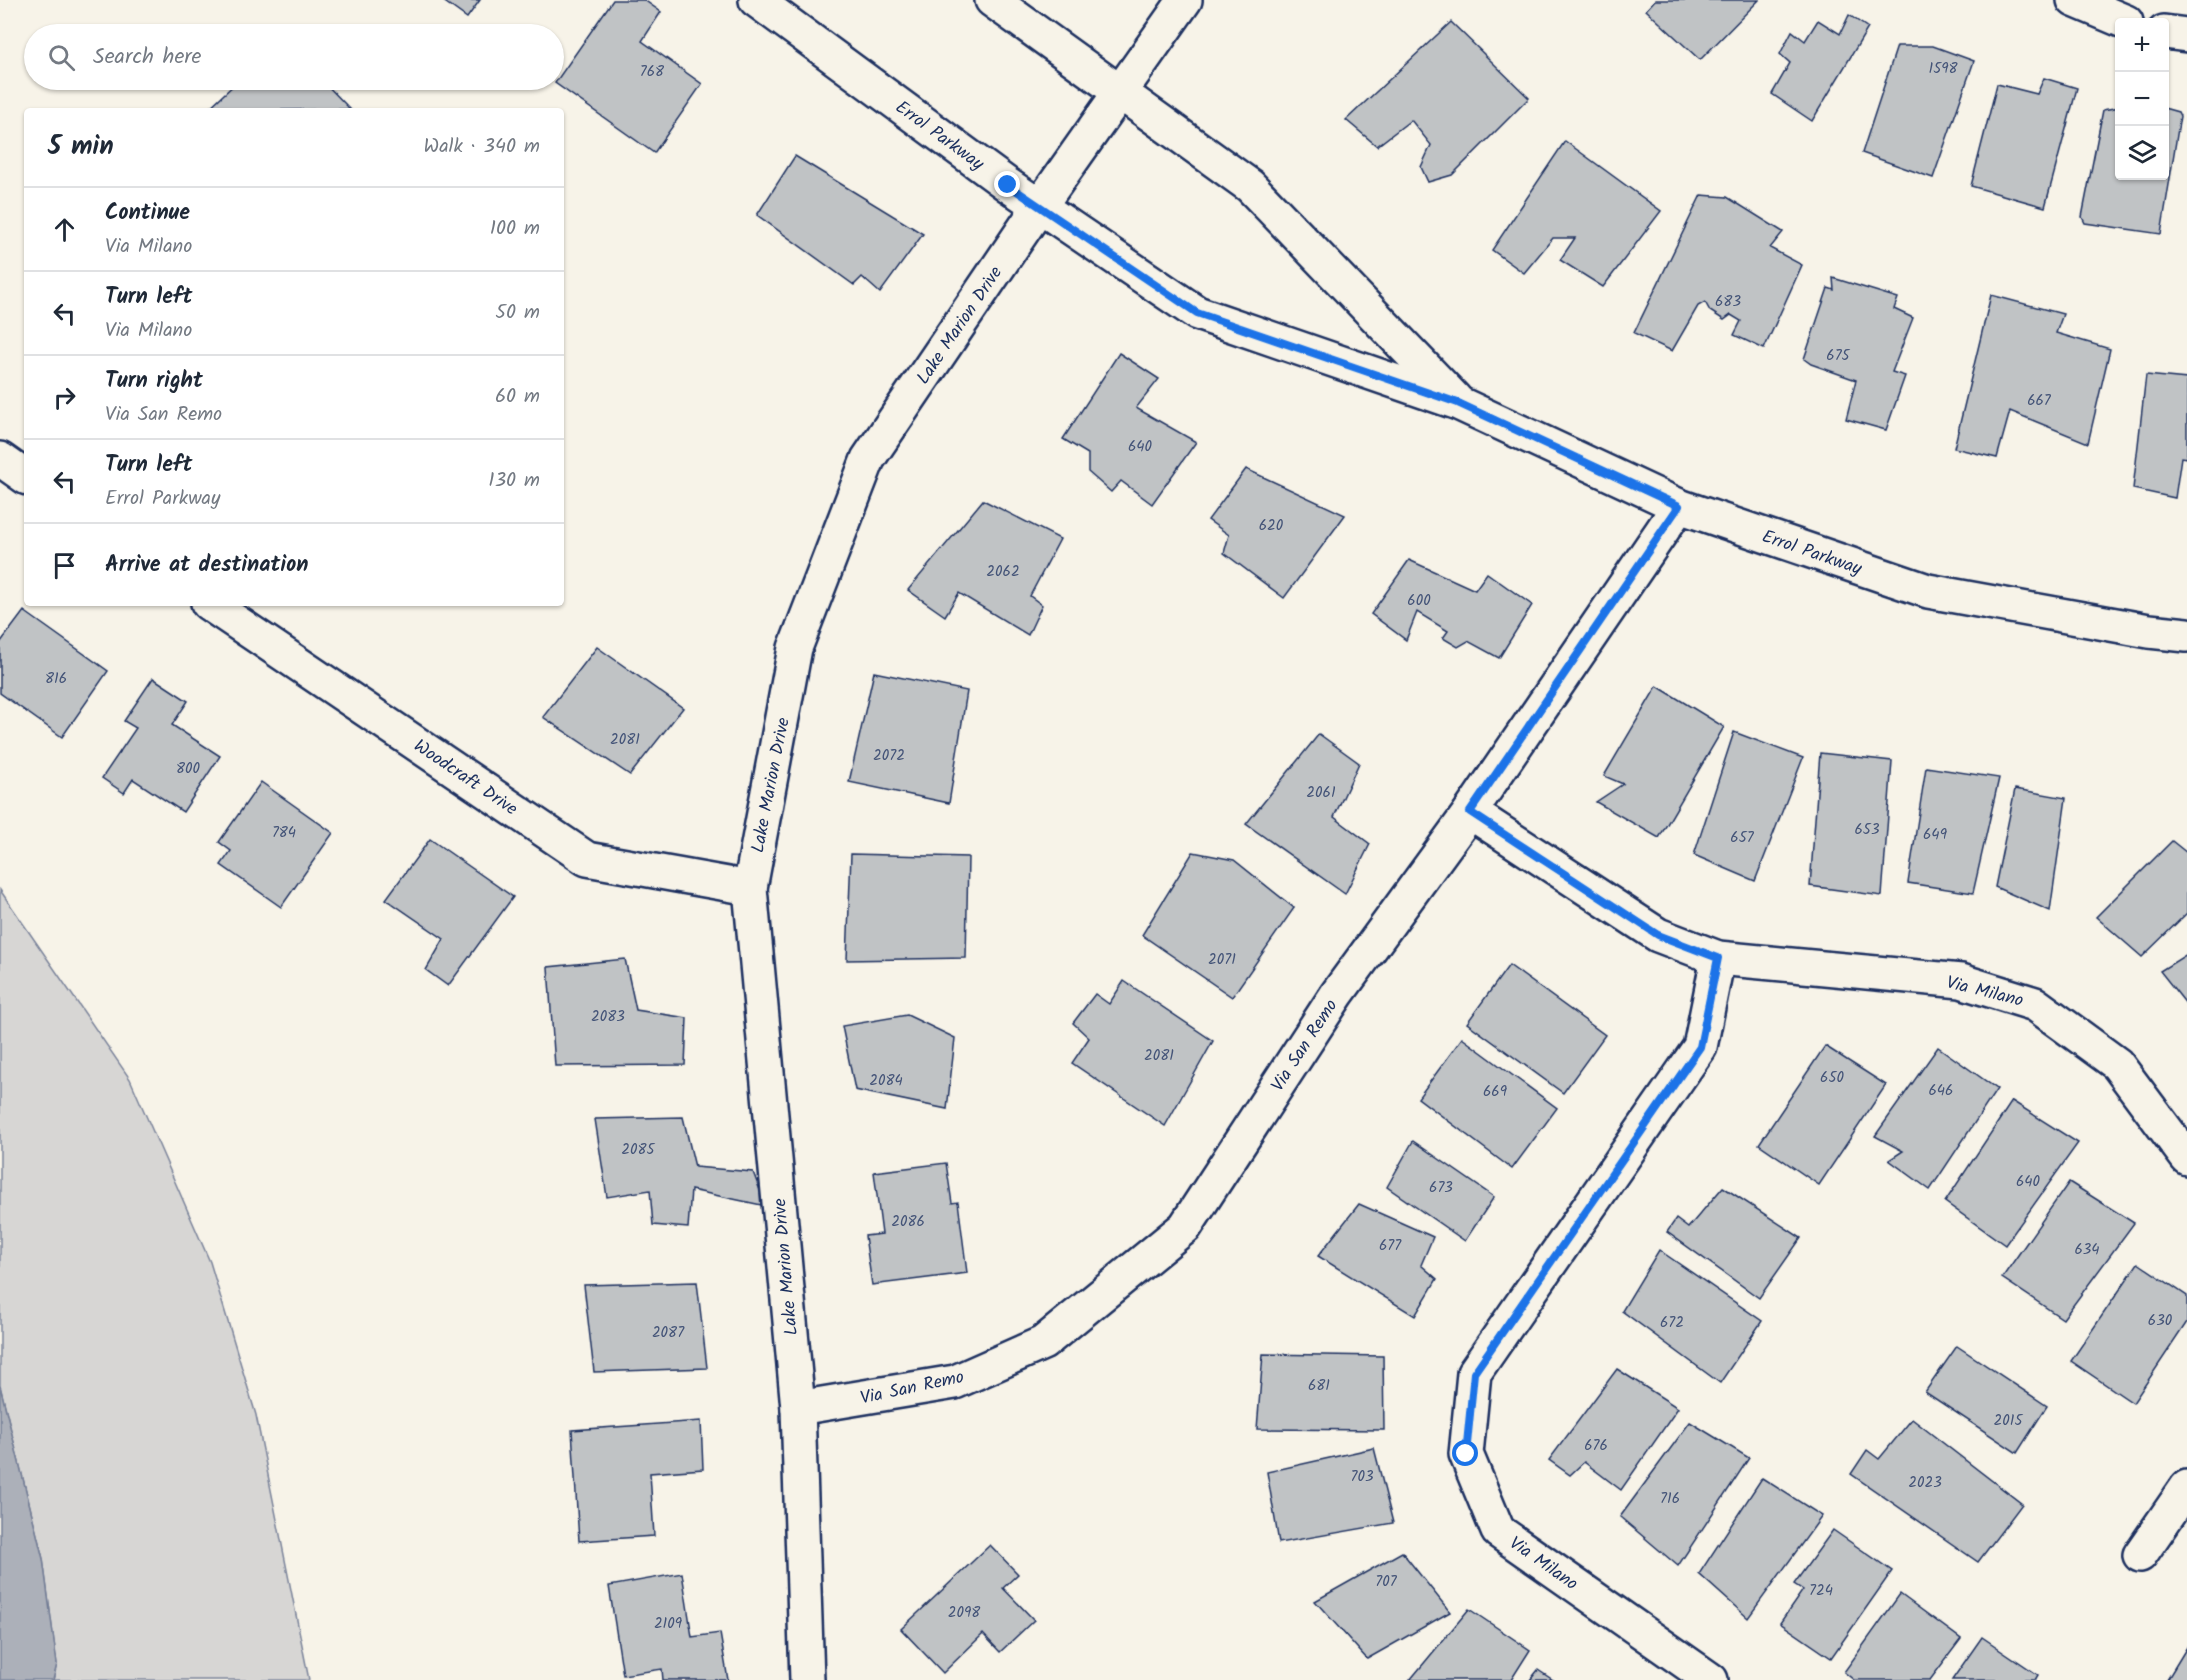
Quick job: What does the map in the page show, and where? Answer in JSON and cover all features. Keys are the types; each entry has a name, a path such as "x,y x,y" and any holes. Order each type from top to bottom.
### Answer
{"street":[{"name":"Errol Parkway","path":"756,0 1040,207 1197,313 1458,403 1679,506 1928,591 2149,631 2187,635"},
{"name":"Errol Parkway","path":"992,0 1250,186 1458,403"},
{"name":"Lake Marion Drive","path":"807,1680 798,1408 750,888 795,648 868,459 1119,91 1185,0"},
{"path":"2074,0 2117,18"},
{"path":"2169,33 2187,35"},
{"path":"0,459 24,476"},
{"name":"Via San Remo","path":"798,1408 955,1382 1043,1343 1185,1227 1337,994 1470,812 1679,506"},
{"name":"Woodcraft Drive","path":"212,606 587,859 750,888"},
{"name":"Via Milano","path":"1470,812 1658,935 1718,958 1960,981 2035,1004 2117,1064 2187,1158"},
{"name":"Via Milano","path":"1711,1680 1498,1531 1466,1454 1474,1373 1700,1047 1718,958"},
{"path":"2140,1556 2187,1487"}],"shaded area":[{"path":"0,890 130,1079 210,1262 256,1415 309,1680 53,1680 57,1664 43,1559 0,1386"},
{"path":"0,1386 43,1559 57,1664 53,1680 0,1680"}],"building":[{"path":"442,0 480,0 467,18"},
{"path":"613,0 644,0 661,12 642,41 702,84 654,153 564,89 564,70"},
{"path":"1655,0 1759,0 1700,60 1646,10"},
{"path":"1849,15 1868,28 1812,121 1772,94 1790,63 1780,54 1792,31 1805,41 1818,20 1840,34"},
{"path":"1451,22 1529,98 1452,175 1428,182 1421,167 1431,145 1411,120 1377,146 1346,120"},
{"path":"1897,46 1933,46 1974,61 1933,178 1862,153"},
{"path":"2044,78 2077,88 2045,207 1971,186 1997,84 2037,94"},
{"path":"228,90 332,90 349,108 209,108"},
{"path":"2115,108 2115,180 2169,180 2169,109 2178,112 2180,116 2161,234 2085,223 2082,217 2103,110"},
{"path":"1565,141 1661,211 1603,287 1560,260 1575,238 1553,238 1524,273 1492,250"},
{"path":"795,156 923,234 880,293 862,277 854,285 757,215"},
{"path":"1701,195 1727,197 1783,232 1770,248 1802,265 1764,349 1734,335 1741,321 1731,315 1724,320 1710,311 1705,302 1698,306 1672,351 1634,333"},
{"path":"1833,278 1898,298 1894,309 1913,318 1892,372 1905,376 1886,430 1846,419 1856,380 1811,364 1804,359 1828,288 1834,290"},
{"path":"1991,295 2063,314 2056,333 2110,349 2088,443 2010,411 1997,458 1954,448"},
{"path":"1119,353 1159,379 1136,408 1196,442 1152,504 1121,481 1111,492 1088,472 1088,454 1063,439"},
{"path":"2146,375 2187,379 2187,458 2181,457 2175,498 2133,489"},
{"path":"1246,469 1345,515 1284,598 1224,553 1229,535 1208,520"},
{"path":"983,500 1060,539 1030,596 1042,605 1028,635 959,593 945,616 908,590"},
{"path":"1409,560 1475,590 1487,573 1532,605 1499,658 1468,641 1458,647 1443,638 1448,631 1417,612 1406,640 1371,614"},
{"path":"24,611 108,671 62,737 0,693 0,643"},
{"path":"597,647 683,708 630,775 543,717"},
{"path":"874,672 967,691 949,803 849,782"},
{"path":"153,678 188,701 172,725 220,756 183,812 133,779 124,793 102,778 136,728 124,721"},
{"path":"1657,686 1724,727 1659,838 1596,802 1623,784 1604,776"},
{"path":"1734,732 1803,758 1755,881 1694,855"},
{"path":"1319,734 1359,763 1334,817 1370,844 1345,894 1246,824"},
{"path":"1820,753 1892,761 1882,896 1810,886"},
{"path":"1926,767 1999,778 1973,893 1908,883"},
{"path":"261,782 333,833 281,907 221,865 231,851 219,842"},
{"path":"2015,789 2066,798 2050,911 1995,887"},
{"path":"430,839 513,897 448,986 426,970 444,939 386,899"},
{"path":"2172,841 2187,853 2187,913 2142,957 2096,917"},
{"path":"1193,852 1234,860 1294,908 1232,997 1142,935"},
{"path":"851,854 968,857 966,958 847,960"},
{"path":"2187,954 2187,1005 2160,971"},
{"path":"625,959 636,1010 687,1018 685,1065 555,1066 548,967"},
{"path":"1509,965 1605,1035 1563,1093 1467,1023"},
{"path":"1124,981 1213,1041 1165,1126 1072,1063 1089,1038 1073,1023 1095,994 1109,1004"},
{"path":"907,1015 955,1038 947,1109 855,1090 842,1026"},
{"path":"1462,1038 1557,1108 1512,1169 1418,1098"},
{"path":"1825,1046 1886,1085 1819,1185 1759,1144"},
{"path":"1938,1047 1997,1089 1930,1190 1889,1160 1903,1151 1875,1136"},
{"path":"2012,1101 2078,1143 2005,1245 1945,1202"},
{"path":"683,1117 695,1167 753,1172 766,1206 691,1190 688,1228 653,1225 650,1190 607,1197 595,1119"},
{"path":"1413,1141 1494,1197 1465,1241 1387,1187"},
{"path":"946,1163 952,1203 958,1202 967,1273 872,1285 865,1236 882,1234 874,1172"},
{"path":"2069,1182 2134,1223 2063,1319 2002,1278"},
{"path":"1723,1187 1801,1238 1759,1298 1667,1232 1676,1219 1688,1228"},
{"path":"1359,1204 1433,1237 1421,1265 1437,1279 1415,1316 1318,1256"},
{"path":"1659,1250 1762,1321 1720,1383 1622,1311"},
{"path":"2138,1263 2187,1296 2187,1322 2133,1403 2071,1361"},
{"path":"697,1282 707,1368 594,1372 584,1285"},
{"path":"1957,1346 2047,1406 2017,1453 1925,1392"},
{"path":"1263,1354 1383,1356 1384,1430 1257,1429"},
{"path":"1617,1369 1678,1408 1621,1490 1584,1462 1570,1475 1549,1460"},
{"path":"1912,1419 2022,1504 1978,1562 1851,1474 1867,1450 1879,1459"},
{"path":"701,1421 703,1469 650,1473 654,1536 579,1541 572,1430"},
{"path":"1690,1422 1749,1458 1678,1566 1620,1517"},
{"path":"1374,1448 1393,1523 1279,1543 1267,1472"},
{"path":"1762,1478 1822,1516 1748,1618 1699,1574"},
{"path":"1833,1530 1892,1571 1831,1658 1780,1623 1803,1590 1794,1584"},
{"path":"990,1545 1018,1574 1003,1588 1034,1620 1000,1652 983,1634 943,1673 901,1629"},
{"path":"1402,1552 1450,1612 1367,1659 1315,1601"},
{"path":"682,1573 692,1637 720,1633 728,1680 663,1680 662,1669 623,1675 609,1586"},
{"path":"1900,1594 1961,1639 1930,1680 1854,1680 1844,1672"},
{"path":"1469,1609 1530,1650 1511,1680 1410,1680"},
{"path":"1982,1637 2038,1675 2035,1680 1952,1680"},
{"path":"2187,1647 2187,1680 2167,1680"},
{"path":"1538,1670 1553,1680 1530,1680"}],"route":[{"path":"1008,185 1197,313 1458,403 1679,506 1470,812 1658,935 1718,958 1700,1047 1474,1373 1466,1454"}]}
